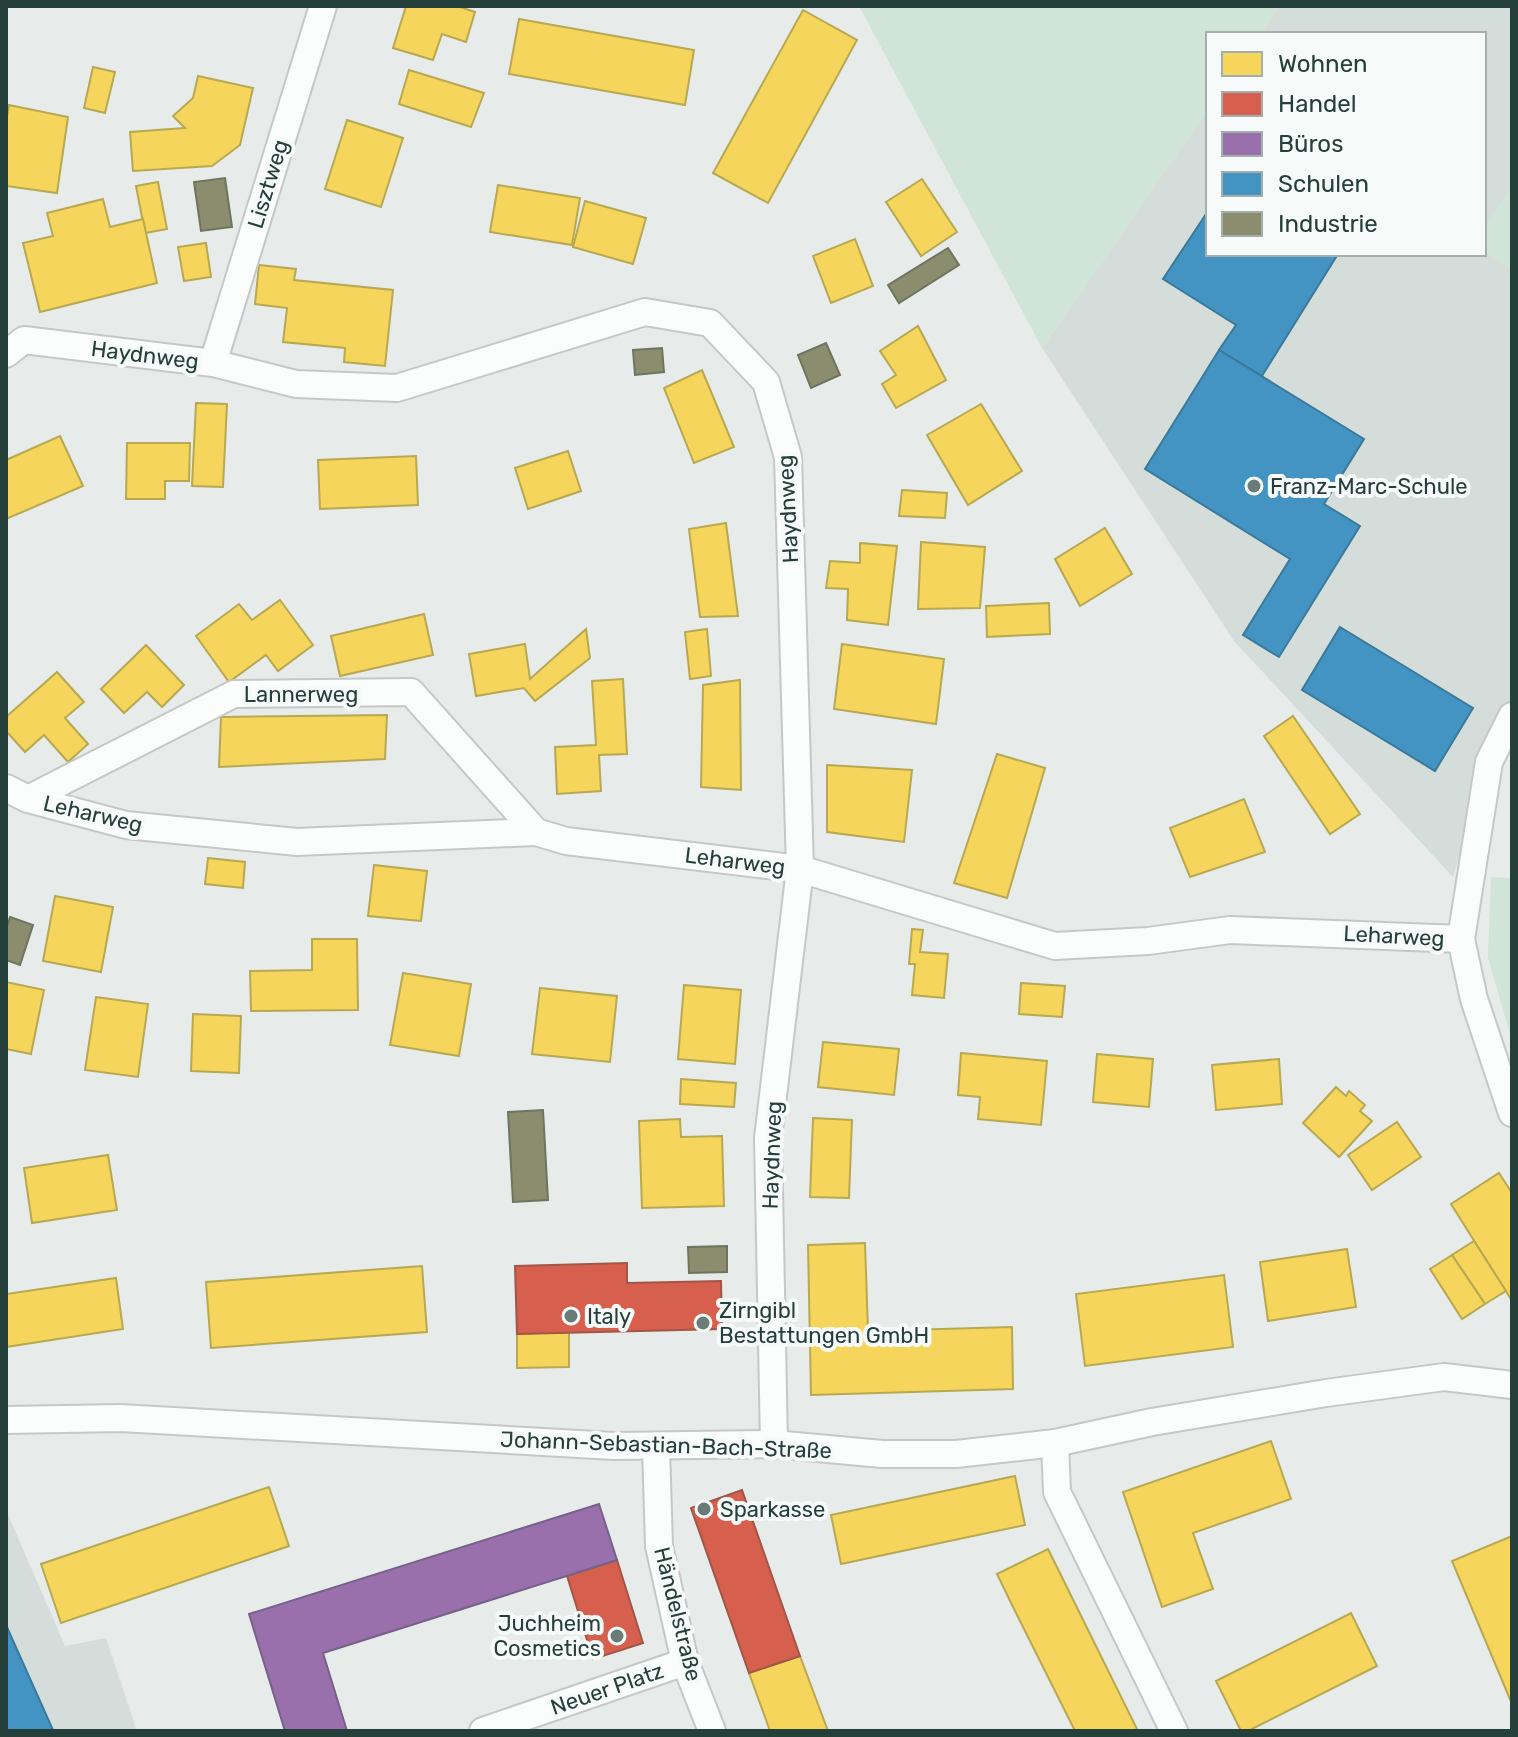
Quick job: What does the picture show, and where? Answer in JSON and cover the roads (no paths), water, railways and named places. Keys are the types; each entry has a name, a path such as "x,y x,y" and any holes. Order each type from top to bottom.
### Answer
{"street":[{"name":"Lisztweg","path":"213,363 323,6"},
{"name":"Haydnweg","path":"6,354 24,340 213,363 296,384 397,388 645,312 710,323 766,382 788,457 800,869 768,1138 774,1444"},
{"name":"Lannerweg","path":"17,794 234,694 411,692 536,832"},
{"path":"1512,716 1489,762 1461,939 1474,999 1512,1113"},
{"name":"Leharweg","path":"17,794 126,825 297,842 536,832 566,841 800,869 1055,946 1148,941 1230,930 1461,939"},
{"name":"Johann-Sebastian-Bach-Straße","path":"6,1420 121,1418 532,1443 656,1447 774,1444 882,1454 956,1454 1055,1443 1152,1422 1444,1377 1512,1385"},
{"path":"1055,1443 1057,1492 1174,1731"},
{"name":"Händelstraße","path":"656,1447 659,1546 685,1662 712,1731"},
{"name":"Neuer Platz","path":"483,1731 685,1662"}],"place":[{"name":"Franz-Marc-Schule","path":"1254,486"},
{"name":"Italy","path":"571,1316"},
{"name":"Zirngibl Bestattungen GmbH","path":"703,1323"},
{"name":"Sparkasse","path":"704,1509"},
{"name":"Juchheim Cosmetics","path":"617,1636"}]}
